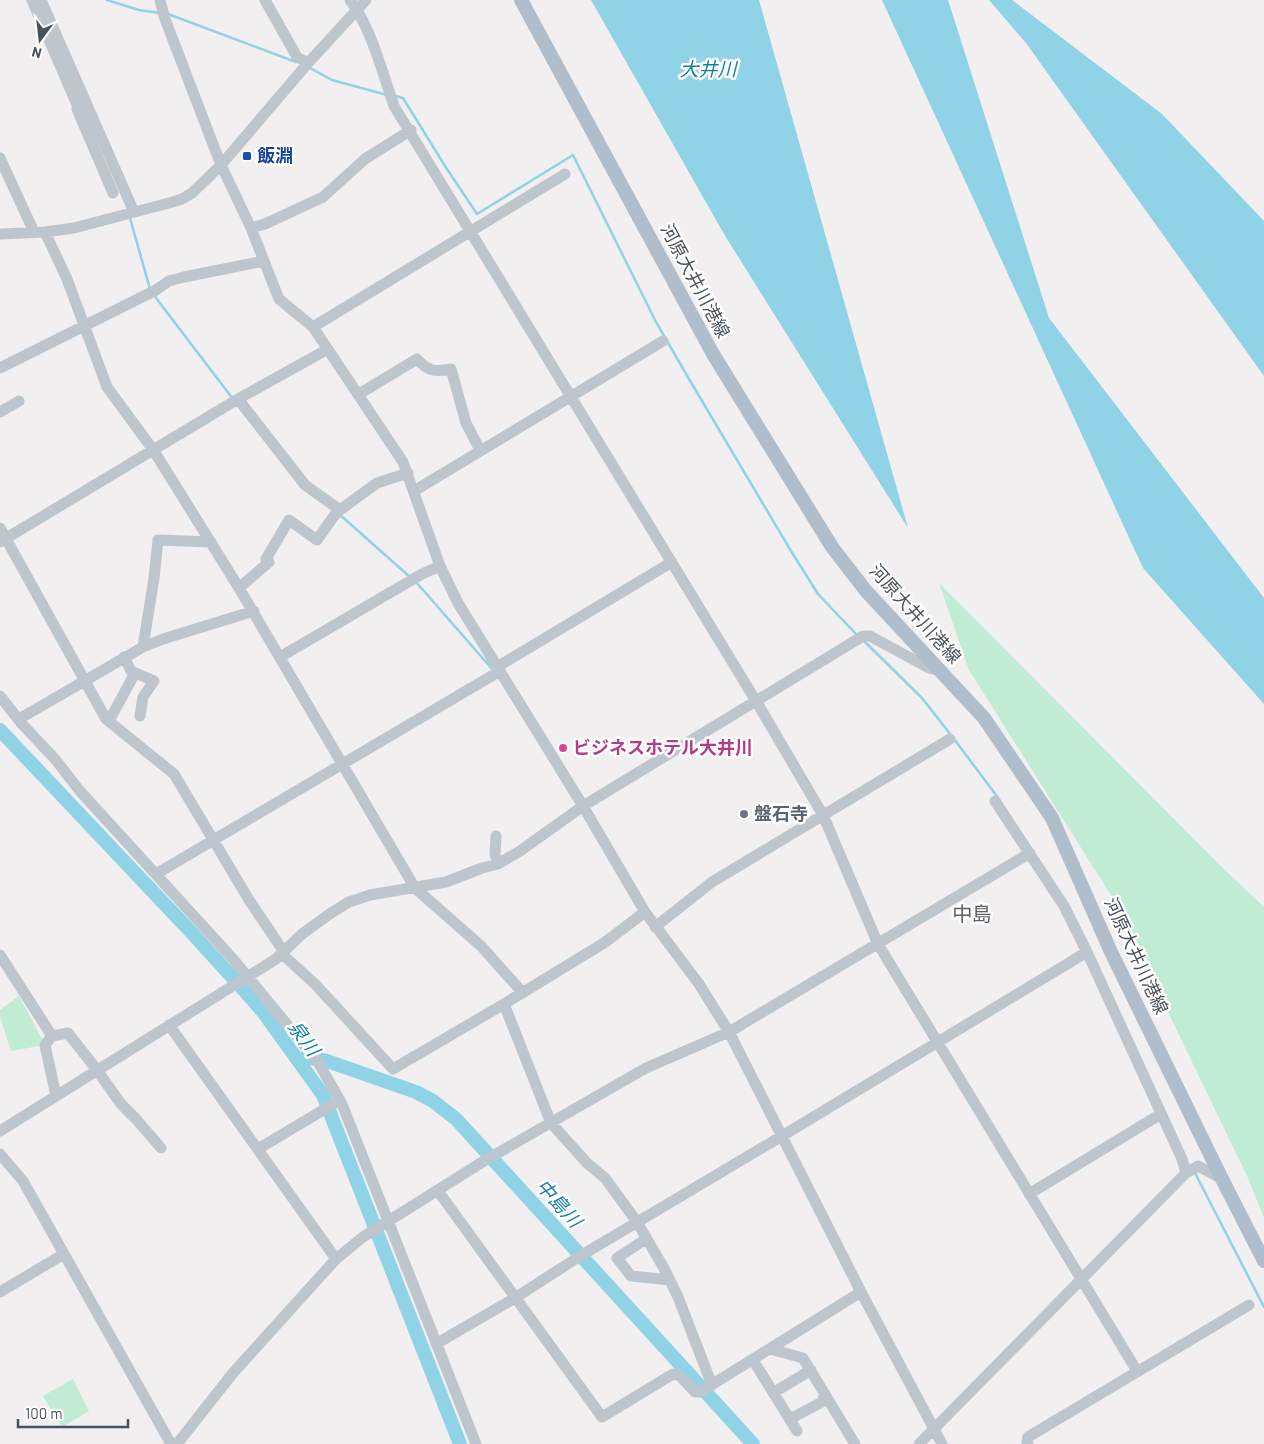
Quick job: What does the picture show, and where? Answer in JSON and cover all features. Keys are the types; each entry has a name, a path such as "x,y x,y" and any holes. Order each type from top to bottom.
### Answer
{"main road":[{"name":"河原大井川港線","path":"521,0 713,354 832,547 866,591 984,718 1052,818 1111,952 1264,1261"}],"street":[{"path":"32,0 113,193"},
{"path":"41,0 130,213"},
{"path":"265,0 297,57 306,66"},
{"path":"350,0 358,10 392,98 823,814 878,944 1137,1371"},
{"path":"0,234 74,228 182,199 200,187 221,165 306,66 366,0"},
{"path":"162,9 221,165 251,228 279,299 312,327 359,394 403,462 440,566 458,603 497,671 645,912 699,984 729,1032 861,1292 942,1444"},
{"path":"251,228 265,224 323,197 365,159 411,130"},
{"path":"0,158 39,232 67,279 107,387 154,450 254,611 415,888 480,946 523,993"},
{"path":"312,327 565,174"},
{"path":"0,368 169,282 184,277 264,261"},
{"path":"414,491 663,341"},
{"path":"328,349 2,536 106,718 174,774 212,840 283,953 315,984 393,1069 604,943 645,912"},
{"path":"359,394 417,359 425,368 437,372 451,369 466,422 480,450"},
{"path":"0,412 20,401"},
{"path":"235,401 305,485 338,512"},
{"path":"239,588 269,562 266,559 289,520 317,540 338,512 377,483 408,474"},
{"path":"143,646 158,540 211,542"},
{"path":"156,874 497,671 672,562"},
{"path":"280,657 413,579 440,566"},
{"path":"19,719 143,646 254,611"},
{"path":"0,1131 248,976 283,953 302,934 349,902 370,895 446,882 498,864 520,851 580,808 860,638 870,636 929,668 940,670"},
{"path":"124,657 131,671 154,682 143,697 140,716"},
{"path":"109,721 135,673"},
{"path":"0,696 22,724 55,759 79,790 248,976 318,1062 339,1100 476,1444"},
{"path":"656,927 712,882 950,739"},
{"path":"995,801 1064,906 1182,1159 1191,1171"},
{"path":"496,836 495,854 498,864"},
{"path":"177,1444 233,1373 336,1259 387,1220 438,1191 484,1161 646,1068 729,1032 1030,853"},
{"path":"436,1344 1087,952"},
{"path":"0,955 52,1036"},
{"path":"504,1004 551,1123 587,1163 606,1178 637,1222 670,1280 712,1385"},
{"path":"169,1025 336,1259"},
{"path":"56,1096 45,1045 52,1036 68,1033 97,1070 120,1104 161,1148"},
{"path":"258,1149 339,1100"},
{"path":"1030,1194 1161,1114"},
{"path":"0,1154 23,1181 170,1444"},
{"path":"918,1444 1191,1171 1198,1166 1222,1179"},
{"path":"438,1191 602,1417 673,1374 680,1376 694,1392 700,1392 861,1292"},
{"path":"646,1239 617,1258 631,1276 670,1280"},
{"path":"0,1292 64,1254"},
{"path":"1028,1444 1026,1442 1028,1438 1249,1305"},
{"path":"770,1349 803,1358 855,1444"},
{"path":"753,1360 797,1431"},
{"path":"773,1392 811,1370"},
{"path":"790,1419 822,1402 825,1394"}],"green space":[{"path":"939,583 1264,907 1264,1218 1248,1178 1114,900 969,670"},
{"path":"19,996 45,1045 11,1051 0,1017 0,1010"},
{"path":"73,1379 89,1411 62,1427 43,1396"}],"water":[{"name":"大井川","path":"591,0 759,0 908,528 724,234"},
{"path":"882,0 948,0 1049,318 1264,598 1264,704 1143,568"},
{"path":"989,0 1012,0 1162,114 1264,221 1264,376 1026,43"}],"waterway":[{"path":"107,0 139,10 160,13"},
{"path":"168,14 296,62"},
{"path":"310,68 332,80 387,95"},
{"path":"395,96 403,98 477,214 573,155 656,322 689,379 818,594 857,635"},
{"path":"130,218 150,289"},
{"path":"153,294 233,399"},
{"path":"339,514 410,577"},
{"path":"416,582 493,670"},
{"path":"863,640 922,698 951,735"},
{"name":"泉川","path":"0,730 243,989 263,1012 323,1095 460,1444"},
{"path":"954,739 999,799"},
{"name":"中島川","path":"306,1057 327,1061 416,1092 433,1101 456,1119 753,1444"},
{"path":"1195,1173 1264,1307"}],"place":[{"name":"飯淵","path":"247,156"},
{"name":"ビジネスホテル大井川","path":"563,748"},
{"name":"盤石寺","path":"744,814"}],"district":[{"name":"中島","path":"972,914"}]}
